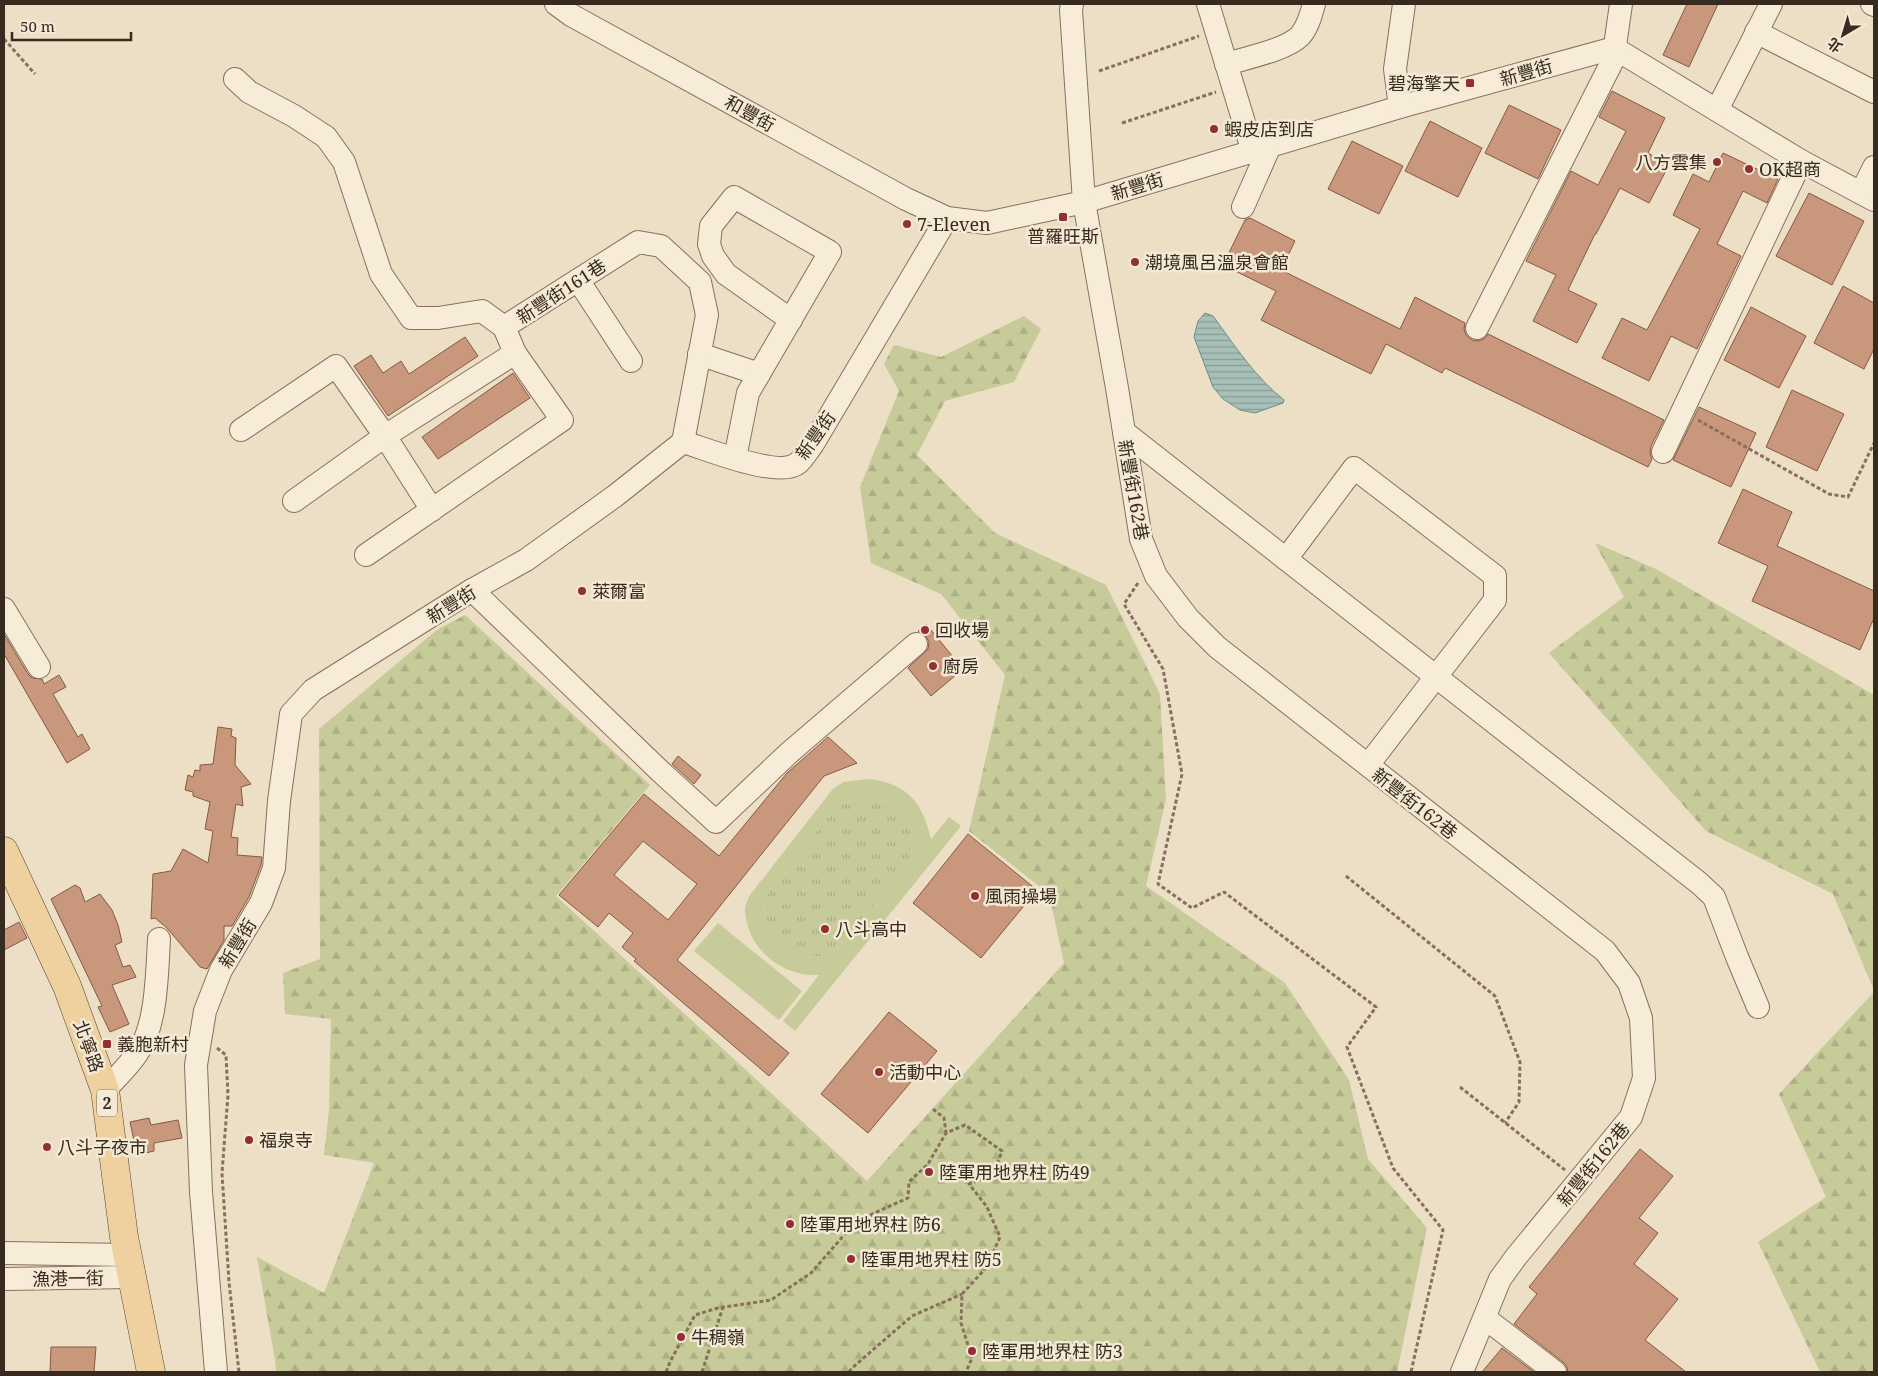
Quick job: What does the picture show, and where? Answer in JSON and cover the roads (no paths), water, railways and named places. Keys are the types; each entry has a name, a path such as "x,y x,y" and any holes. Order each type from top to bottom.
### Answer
{"main road":[{"name":"北寧路","path":"4,851 67,986 105,1090 129,1266 151,1372"}],"street":[{"name":"和豐街","path":"556,4 580,20 897,194 947,218"},
{"name":"新豐街162巷","path":"1072,4 1075,95 1084,202 1141,539 1156,576 1188,618 1217,647 1605,951 1629,983 1641,1018 1644,1078 1631,1117 1500,1279 1462,1372"},
{"path":"1208,4 1233,87 1261,150 1243,207"},
{"path":"1226,64 1290,44 1301,35 1308,24 1314,4"},
{"path":"1400,107 1395,69 1404,4"},
{"path":"1478,328 1613,60 1621,4"},
{"path":"1717,110 1771,4"},
{"path":"1756,32 1874,92"},
{"name":"新豐街","path":"216,1372 201,1192 196,1064 205,1011 221,970 261,903 274,868 279,801 291,714 312,690 472,590 526,560 615,496 683,442 755,465 780,469 797,464 813,444 947,218 987,223 1084,202 1400,107 1614,48"},
{"path":"1614,48 1801,161 1868,197 1874,167"},
{"path":"235,79 249,92 294,116 326,137 344,162 381,274 411,318 438,318 482,311 504,327"},
{"path":"1663,452 1801,161"},
{"path":"735,458 748,392 791,320 830,252 734,197 711,226 709,244 713,256 726,274 791,320"},
{"name":"新豐街161巷","path":"432,510 562,420 515,353 504,327 638,242 661,246 700,282 707,315 683,442"},
{"path":"578,280 630,361"},
{"path":"294,500 385,436 515,353"},
{"path":"700,354 759,374"},
{"path":"241,430 336,366 385,436 432,510 366,556"},
{"path":"1124,432 1714,897 1758,1006"},
{"path":"1286,559 1354,468 1496,576 1495,600 1368,765"},
{"path":"472,590 661,772 716,822 790,752 916,644"},
{"path":"4,609 39,667"},
{"path":"105,1090 139,1052 146,1035 154,1004 160,939"},
{"name":"漁港一街","path":"4,1253 129,1266"},
{"name":"漁港一街","path":"4,1279 129,1266"},
{"path":"1484,1318 1555,1372"}],"water":[{"path":"1205,313 1213,316 1237,350 1264,381 1284,400 1283,403 1255,413 1240,410 1223,399 1213,387 1194,337 1198,321"}],"place":[{"name":"碧海擎天","path":"1470,83"},
{"name":"蝦皮店到店","path":"1214,129"},
{"name":"八方雲集","path":"1717,162"},
{"name":"OK超商","path":"1749,169"},
{"name":"普羅旺斯","path":"1063,217"},
{"name":"7-Eleven","path":"907,224"},
{"name":"潮境風呂溫泉會館","path":"1135,262"},
{"name":"萊爾富","path":"582,591"},
{"name":"回收場","path":"925,630"},
{"name":"廚房","path":"933,666"},
{"name":"風雨操場","path":"975,896"},
{"name":"八斗高中","path":"825,929"},
{"name":"義胞新村","path":"107,1044"},
{"name":"活動中心","path":"879,1072"},
{"name":"福泉寺","path":"249,1140"},
{"name":"八斗子夜市","path":"47,1147"},
{"name":"陸軍用地界柱 防49","path":"929,1172"},
{"name":"陸軍用地界柱 防6","path":"790,1224"},
{"name":"陸軍用地界柱 防5","path":"851,1259"},
{"name":"牛稠嶺","path":"681,1337"},
{"name":"陸軍用地界柱 防3","path":"972,1351"}]}
